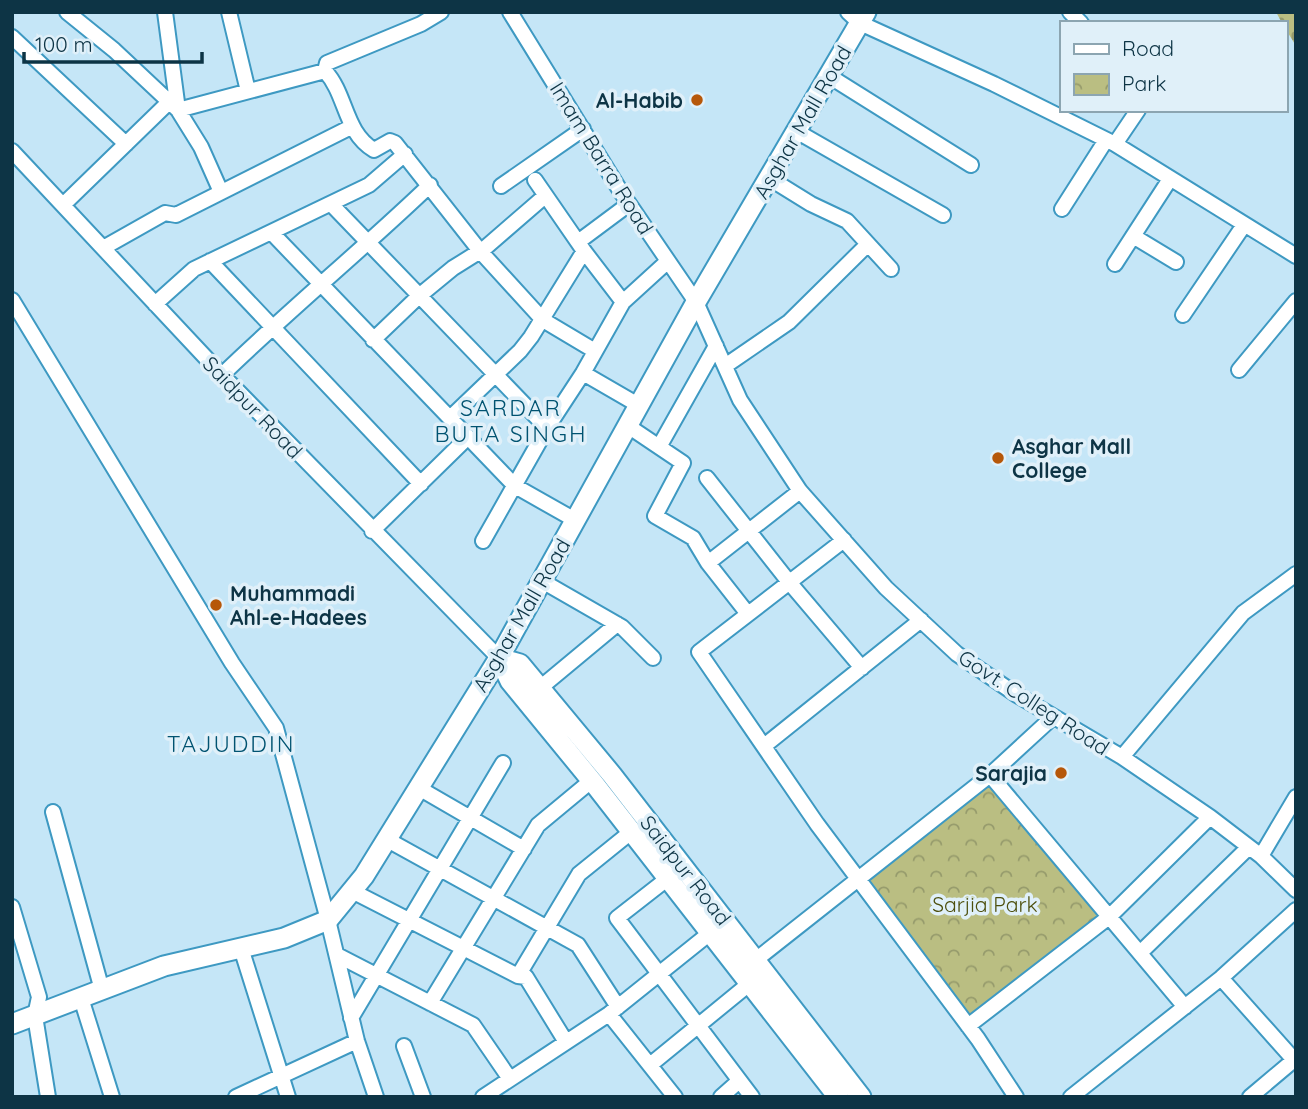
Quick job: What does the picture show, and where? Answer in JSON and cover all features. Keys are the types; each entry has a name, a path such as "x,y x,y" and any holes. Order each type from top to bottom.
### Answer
{"main road":[{"name":"Asghar Mall Road","path":"12,1024 164,966 284,938 328,920 352,891 386,839 499,658 696,302 829,76 858,16"},
{"name":"Saidpur Road","path":"499,658 520,664 612,775 838,1097"},
{"name":"Saidpur Road","path":"499,658 510,681 710,933 861,1097"}],"street":[{"path":"67,12 114,50 173,106 201,147 221,192"},
{"path":"166,12 173,106"},
{"path":"229,12 248,91"},
{"path":"440,12 421,24 327,63 325,71 351,127 361,140 374,150 390,141 396,143 480,251 543,320 595,351"},
{"name":"Imam Barra Road","path":"510,12 629,204 696,302"},
{"path":"858,16 1110,142 1296,256"},
{"path":"12,37 125,144"},
{"path":"63,205 125,144 173,106 248,91 325,71"},
{"path":"829,76 971,165"},
{"path":"1062,209 1110,142 1136,112"},
{"path":"103,248 165,213 176,215 351,127"},
{"path":"501,186 583,129"},
{"path":"796,131 943,215"},
{"name":"Saidpur Road","path":"12,151 222,375 499,658"},
{"path":"155,304 194,269 369,186 405,154"},
{"path":"769,178 811,204 847,221 891,269"},
{"path":"1115,264 1170,178"},
{"path":"535,180 623,302"},
{"path":"222,375 430,186"},
{"path":"373,340 419,296 453,268 480,251 545,196"},
{"path":"450,418 520,351 543,320 581,246 629,204"},
{"path":"332,205 547,428"},
{"path":"1182,315 1244,225"},
{"path":"272,233 515,486 575,520"},
{"path":"1133,236 1176,262"},
{"path":"725,366 789,322 868,244"},
{"path":"210,261 421,484"},
{"path":"483,541 623,302 668,261"},
{"path":"12,300 233,663 276,728 328,920 357,1041 376,1097"},
{"path":"1239,370 1296,301"},
{"name":"Govt. Colleg Road","path":"696,302 740,400 800,491 886,587 957,654 1053,717 1122,757 1210,817 1255,851 1296,890"},
{"path":"659,447 716,346"},
{"path":"583,373 640,405"},
{"path":"628,426 684,463 656,516 693,538 708,563 748,614"},
{"path":"372,531 468,437"},
{"path":"707,478 789,582 862,668"},
{"path":"708,563 800,491"},
{"path":"844,540 699,652 858,879 968,1026 1016,1097"},
{"path":"1122,757 1243,613 1296,574"},
{"path":"542,581 617,624 653,658"},
{"path":"764,746 921,620"},
{"path":"540,688 617,624"},
{"path":"650,1065 697,1027 748,972 858,879 990,775 1053,717"},
{"path":"351,1018 503,763"},
{"path":"990,775 1185,1007"},
{"path":"430,1003 538,825 591,781"},
{"path":"418,787 524,849"},
{"path":"1140,953 1255,851 1296,797"},
{"path":"53,812 102,990"},
{"path":"968,1026 1109,917 1210,817"},
{"path":"518,976 579,874 631,832"},
{"path":"386,839 578,945 614,1011 675,1097"},
{"path":"667,879 617,918 751,1097"},
{"path":"352,891 518,976 526,977 566,1042"},
{"path":"12,907 39,997 36,1016 48,1097"},
{"path":"1072,1097 1221,978 1296,910"},
{"path":"483,1097 614,1011 710,933"},
{"path":"242,948 288,1097"},
{"path":"337,955 473,1024 510,1079"},
{"path":"1221,978 1295,1061 1250,1097"},
{"path":"81,998 112,1097"},
{"path":"236,1097 357,1041"},
{"path":"404,1046 423,1097"},
{"path":"721,1097 740,1081"}],"green space":[{"path":"1276,12 1296,12 1296,46 1287,31 1287,21 1281,21"},
{"name":"Sarjia Park","path":"990,775 1109,917 968,1026 858,879"}],"place":[{"name":"Al-Habib","path":"697,100"},
{"name":"Asghar Mall College","path":"998,458"},
{"name":"Muhammadi Ahl-e-Hadees","path":"216,605"},
{"name":"Sarajia","path":"1061,773"}],"district":[{"name":"SARDAR BUTA SINGH","path":"511,420"},
{"name":"TAJUDDIN","path":"231,743"}]}
